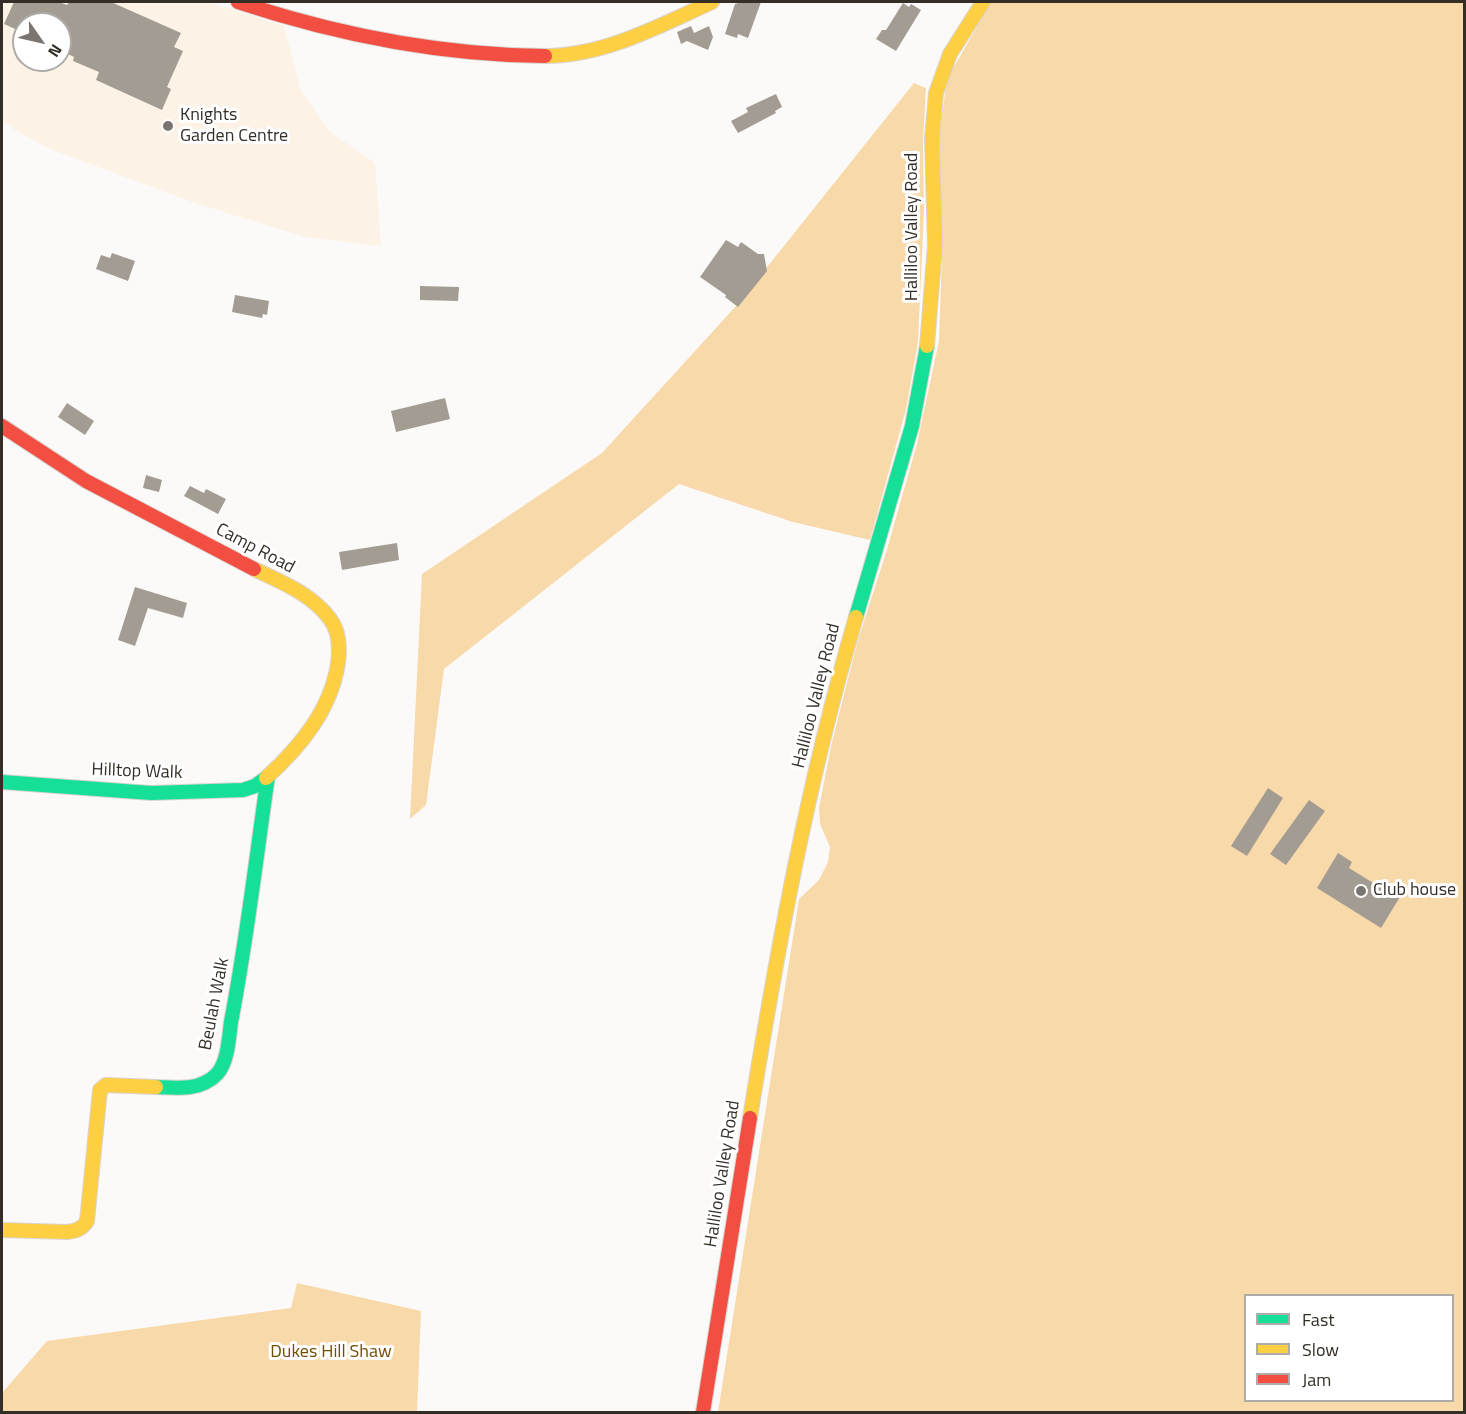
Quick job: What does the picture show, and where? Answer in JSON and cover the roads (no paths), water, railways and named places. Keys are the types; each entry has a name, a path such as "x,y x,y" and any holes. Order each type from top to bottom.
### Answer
{"street":[{"path":"238,2 326,29 407,45 496,55 538,56 577,54 597,49 645,32 712,2"},
{"name":"Halliloo Valley Road","path":"703,1413 769,1002 802,834 851,634 912,426 929,334 935,245 932,139 936,93 950,54 983,2"},
{"name":"Camp Road","path":"2,426 86,481 303,594 331,619 337,632 339,647 337,666 327,703 315,723 268,776"},
{"name":"Hilltop Walk","path":"2,782 151,792 243,790 256,785 268,776"},
{"name":"Beulah Walk","path":"2,1230 68,1232 83,1228 87,1221 100,1090 103,1087 113,1085 193,1087 208,1082 219,1072 225,1056 238,987 268,776"}],"place":[{"name":"Knights Garden Centre","path":"168,126"},
{"name":"Club house","path":"1361,891"}],"park label":[{"name":"Dukes Hill Shaw","path":"331,1353"}]}
